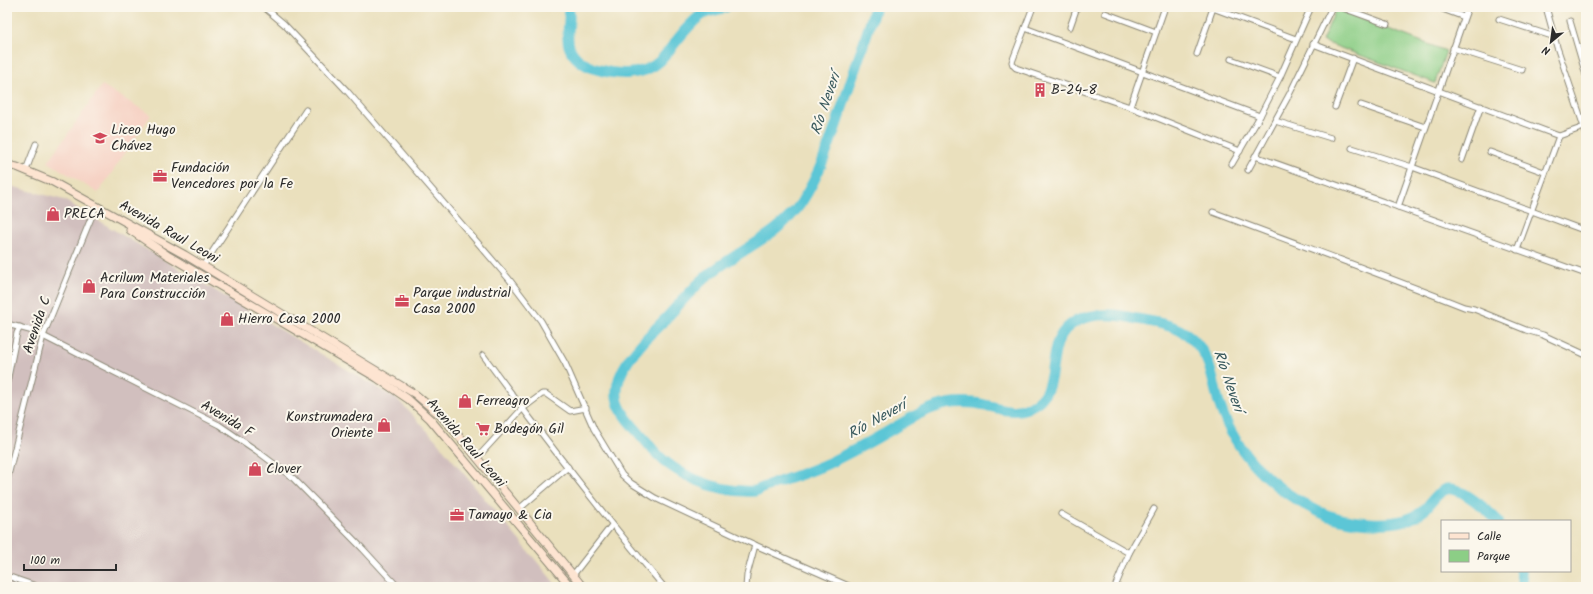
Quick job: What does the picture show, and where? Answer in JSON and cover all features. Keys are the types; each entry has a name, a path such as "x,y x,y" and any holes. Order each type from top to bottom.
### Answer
{"main road":[{"path":"7,165 26,170 53,182 96,206"},
{"name":"Avenida Raul Leoni","path":"96,206 203,266 415,394 441,416 583,587"},
{"name":"Avenida Raul Leoni","path":"96,206 168,255 316,342 408,399 436,425 571,587"}],"street":[{"path":"264,7 284,24 347,91 509,279 544,327 565,363 594,429 622,475 631,483 655,498 755,545 852,587"},
{"path":"1033,7 1012,62 1016,68 1130,107 1240,151"},
{"path":"1070,27 1077,7"},
{"path":"1130,107 1165,7"},
{"path":"1232,164 1260,116 1280,77 1311,7"},
{"path":"1248,170 1289,95 1332,7"},
{"path":"1340,7 1388,24"},
{"path":"1437,7 1464,17"},
{"path":"1398,207 1468,7"},
{"path":"1546,7 1586,133"},
{"path":"1197,54 1211,8 1296,39"},
{"path":"1105,13 1156,32"},
{"path":"1499,19 1555,36"},
{"path":"1570,21 1584,60 1586,75"},
{"path":"1025,28 1260,116"},
{"path":"1313,44 1559,136 1584,127"},
{"path":"1453,48 1522,70"},
{"path":"1335,107 1353,58"},
{"path":"1231,60 1280,77"},
{"path":"1361,105 1425,127"},
{"path":"1462,160 1481,106"},
{"path":"203,266 306,110"},
{"path":"1275,121 1331,138"},
{"path":"1517,250 1544,172 1559,136"},
{"path":"26,170 36,144"},
{"path":"1352,148 1412,167 1586,231"},
{"path":"1490,152 1544,172"},
{"path":"1255,156 1586,274"},
{"name":"Avenida C","path":"7,480 43,336 96,206"},
{"path":"1213,212 1308,249 1399,281 1464,307 1474,309 1526,330 1543,335 1586,355"},
{"name":"Avenida F","path":"7,324 33,331 219,425 257,451 292,478 363,549 398,587"},
{"path":"7,382 17,332 20,327"},
{"path":"483,355 522,409 612,525 664,587"},
{"path":"477,458 522,409 542,394 546,394 570,411 586,408"},
{"path":"519,509 568,467"},
{"path":"1115,587 1129,554 1154,509"},
{"path":"1061,514 1129,554"},
{"path":"574,575 612,525"},
{"path":"746,587 747,575 755,545"},
{"path":"7,576 39,587"}],"shaded area":[{"name":"Liceo Hugo Chávez","path":"102,85 151,115 98,193 48,162"},
{"path":"7,185 64,200 398,400 435,439 558,587 7,587"}],"green space":[{"path":"1336,9 1446,51 1435,83 1322,41"}],"waterway":[{"name":"Río Neverí","path":"568,7 568,41 573,54 584,64 592,68 612,73 638,72 653,66 663,58 685,30 697,18 703,14 726,7"},
{"name":"Río Neverí","path":"875,7 826,152 815,178 801,203 792,215 781,225 719,267 697,285 643,342 625,365 617,390 620,408 632,425 659,456 670,465 696,480 726,489 755,491 825,465 918,414 930,409 955,403 981,404 1009,410 1029,407 1040,399 1047,389 1051,378 1058,340 1065,329 1084,318 1099,315 1114,315 1170,326 1191,338 1206,358 1212,374 1220,406 1227,423 1246,455 1271,481 1285,492 1317,511 1355,522 1386,523 1400,521 1413,517 1423,511 1443,490 1453,489 1467,495 1497,520"},
{"name":"Río Neverí","path":"1520,572 1524,587"}],"place":[{"name":"B-24-8","path":"1040,90"},
{"name":"Liceo Hugo Chávez","path":"100,138"},
{"name":"Fundación Vencedores por la Fe","path":"160,176"},
{"name":"PRECA","path":"53,214"},
{"name":"Acrilum Materiales Para Construcción","path":"89,286"},
{"name":"Parque industrial Casa 2000","path":"402,301"},
{"name":"Hierro Casa 2000","path":"227,319"},
{"name":"Ferreagro","path":"465,401"},
{"name":"Konstrumadera Oriente","path":"384,425"},
{"name":"Bodegón Gil","path":"483,429"},
{"name":"Clover","path":"255,469"},
{"name":"Tamayo & Cia","path":"457,515"}]}
